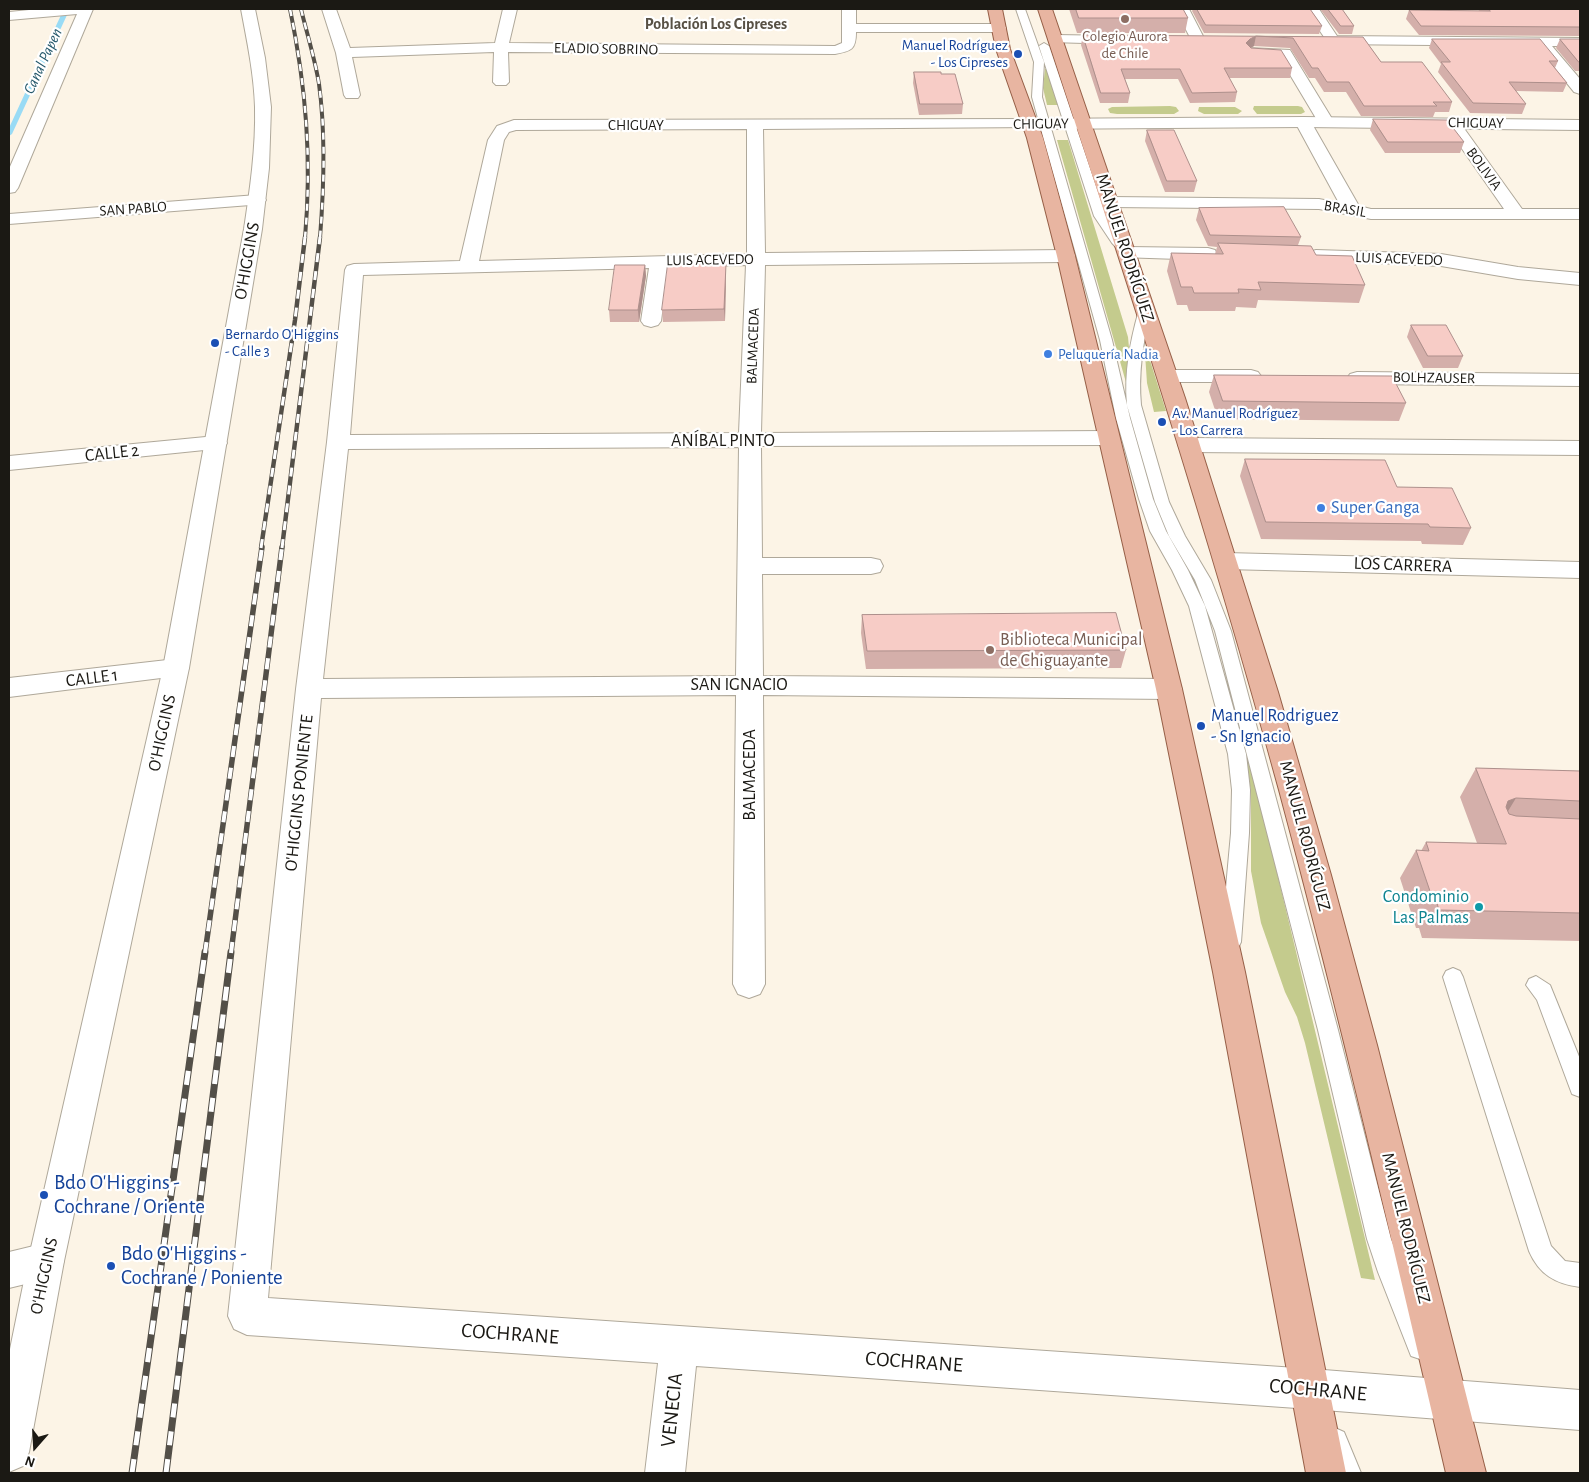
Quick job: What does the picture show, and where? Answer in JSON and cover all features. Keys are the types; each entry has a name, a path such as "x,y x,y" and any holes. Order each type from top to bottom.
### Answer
{"main road":[{"path":"995,9 1006,57 1038,124 1108,438 1169,689 1229,972 1326,1473"},
{"name":"MANUEL RODRÍGUEZ","path":"1045,9 1055,39 1077,123 1110,202 1226,561 1293,790 1339,963 1466,1473"}],"street":[{"path":"9,16 81,9"},
{"path":"9,188 86,9"},
{"name":"O'HIGGINS","path":"9,1452 46,1261 176,668 257,200 263,107 260,74 248,9"},
{"path":"329,9 344,53 352,94"},
{"path":"501,82 502,48 510,9"},
{"path":"849,9 850,28 998,28"},
{"path":"1182,9 1198,40"},
{"path":"1312,9 1333,40"},
{"name":"ELADIO SOBRINO","path":"344,53 502,48 830,51 848,46 850,28"},
{"path":"1055,39 1131,46 1093,52"},
{"path":"1179,40 1198,40 1213,46 1189,53"},
{"path":"1236,40 1290,47"},
{"path":"1314,40 1580,42"},
{"path":"1405,41 1416,56"},
{"path":"1541,42 1580,89"},
{"path":"1228,53 1290,47"},
{"path":"1290,47 1326,122"},
{"name":"CHIGUAY","path":"468,266 496,140 503,129 521,124 1038,124 1326,122 1458,118 1580,125"},
{"name":"BOLIVIA","path":"1458,118 1518,214"},
{"path":"1303,122 1352,211"},
{"name":"BALMACEDA","path":"749,984 750,441 756,259 755,125"},
{"name":"SAN PABLO","path":"9,219 257,200"},
{"name":"BRASIL","path":"1110,202 1319,204 1371,214 1580,214"},
{"path":"1127,253 1229,255"},
{"name":"LUIS ACEVEDO","path":"354,270 756,259 1066,256"},
{"name":"LUIS ACEVEDO","path":"1297,256 1427,259 1518,273 1580,279"},
{"path":"651,321 659,261"},
{"name":"O'HIGGINS PONIENTE","path":"247,1316 309,690 338,442 354,270"},
{"path":"1167,376 1273,377"},
{"name":"BOLHZAUSER","path":"1342,377 1580,380"},
{"name":"ANÍBAL PINTO","path":"338,442 1108,438"},
{"name":"CALLE 2","path":"9,463 216,443"},
{"path":"1189,445 1580,448"},
{"name":"LOS CARRERA","path":"1226,561 1580,570"},
{"path":"750,566 871,566"},
{"name":"CALLE 1","path":"9,688 176,668"},
{"name":"SAN IGNACIO","path":"309,690 750,684 1169,689"},
{"path":"9,1270 46,1261"},
{"name":"COCHRANE","path":"247,1316 1311,1389 1580,1410"},
{"name":"VENECIA","path":"665,1473 679,1346"}],"lane":[{"path":"1020,9 1039,62 1038,124 1106,340 1123,418 1146,499 1158,531 1180,570 1197,606 1237,754 1241,790 1240,833 1229,972"},
{"path":"1030,9 1077,123 1100,216 1116,241 1127,253"},
{"path":"1145,310 1138,340 1133,394 1138,419 1162,502 1177,536 1203,580 1223,630 1328,1030 1379,1239 1419,1344 1448,1401"},
{"path":"1453,977 1541,1251 1551,1266 1560,1272 1580,1275"},
{"path":"1536,985 1543,991 1547,999 1580,1087"},
{"path":"1311,1389 1348,1473"}],"green space":[{"path":"1045,69 1047,69 1058,105 1047,105 1043,88"},
{"path":"1254,106 1298,106 1302,107 1305,112 1301,114 1257,114 1253,109"},
{"path":"1112,107 1176,107 1179,111 1174,114 1117,114 1110,113 1108,109"},
{"path":"1199,107 1235,107 1242,111 1238,114 1204,114 1198,111"},
{"path":"1057,140 1068,140 1128,337 1130,358 1127,386"},
{"path":"1145,354 1148,354 1166,411 1154,412 1147,383"},
{"path":"1245,749 1254,777 1375,1280 1361,1278 1305,1043 1261,923 1251,871 1251,793"}],"building":[{"path":"1076,9 1183,9 1188,18 1079,18"},
{"path":"1197,9 1310,9 1322,26 1206,25"},
{"path":"1328,9 1342,9 1354,26 1341,26"},
{"path":"1488,9 1580,9 1580,27 1421,26 1409,10 1490,11"},
{"path":"1083,35 1256,36 1246,43 1251,48 1281,50 1292,68 1224,68 1237,92 1192,93 1180,69 1121,69 1130,93 1101,93"},
{"path":"1261,36 1363,37 1381,62 1422,62 1452,102 1433,102 1437,106 1364,106 1349,82 1327,82 1318,68 1312,68 1293,38"},
{"path":"1432,39 1540,39 1558,61 1549,61 1567,83 1509,82 1526,104 1473,103 1441,62 1450,62"},
{"path":"1560,39 1580,39 1580,62 1579,62"},
{"path":"914,72 955,74 963,104 920,104"},
{"path":"1373,119 1447,120 1464,142 1388,142"},
{"path":"1147,130 1174,130 1197,181 1167,181"},
{"path":"1284,207 1301,237 1210,235 1199,208"},
{"path":"1218,243 1311,246 1316,255 1352,256 1365,285 1258,282 1261,290 1238,289 1239,293 1194,293 1192,287 1181,287 1171,253 1223,254"},
{"path":"668,264 726,264 724,309 662,310"},
{"path":"615,265 645,265 638,310 609,310"},
{"path":"1411,325 1446,325 1463,356 1428,356"},
{"path":"1214,375 1392,376 1406,403 1223,401"},
{"path":"1245,459 1385,460 1397,487 1452,488 1471,528 1430,527 1428,524 1266,522"},
{"path":"1116,613 1126,650 867,651 862,615"},
{"path":"1476,768 1580,771 1580,801 1516,798 1508,801 1506,807 1509,814 1516,816 1580,819 1580,913 1439,910 1436,900 1433,900 1416,850 1429,851 1426,842 1506,844"}],"waterway":[{"name":"Canal Papen","path":"9,134 64,15"}],"railway":[{"path":"290,9 304,95 308,151 305,238"},
{"path":"301,9 319,84 323,122 323,200 320,238"},
{"path":"261,548 295,320 305,237"},
{"path":"282,548 320,237"},
{"path":"205,953 262,547"},
{"path":"231,953 282,547"},
{"path":"132,1473 205,952"},
{"path":"166,1473 231,952"}],"place":[{"name":"Colegio Aurora de Chile","path":"1125,19"},
{"name":"Manuel Rodríguez - Los Cipreses","path":"1018,54"},
{"name":"Bernardo O'Higgins - Calle 3","path":"215,343"},
{"name":"Peluquería Nadia","path":"1048,354"},
{"name":"Av. Manuel Rodríguez - Los Carrera","path":"1162,422"},
{"name":"Super Ganga","path":"1321,508"},
{"name":"Biblioteca Municipal de Chiguayante","path":"990,650"},
{"name":"Manuel Rodriguez - Sn Ignacio","path":"1201,726"},
{"name":"Condominio Las Palmas","path":"1479,907"},
{"name":"Bdo O'Higgins - Cochrane / Oriente","path":"44,1195"},
{"name":"Bdo O'Higgins - Cochrane / Poniente","path":"111,1266"}],"district":[{"name":"Población Los Cipreses","path":"716,24"}]}
